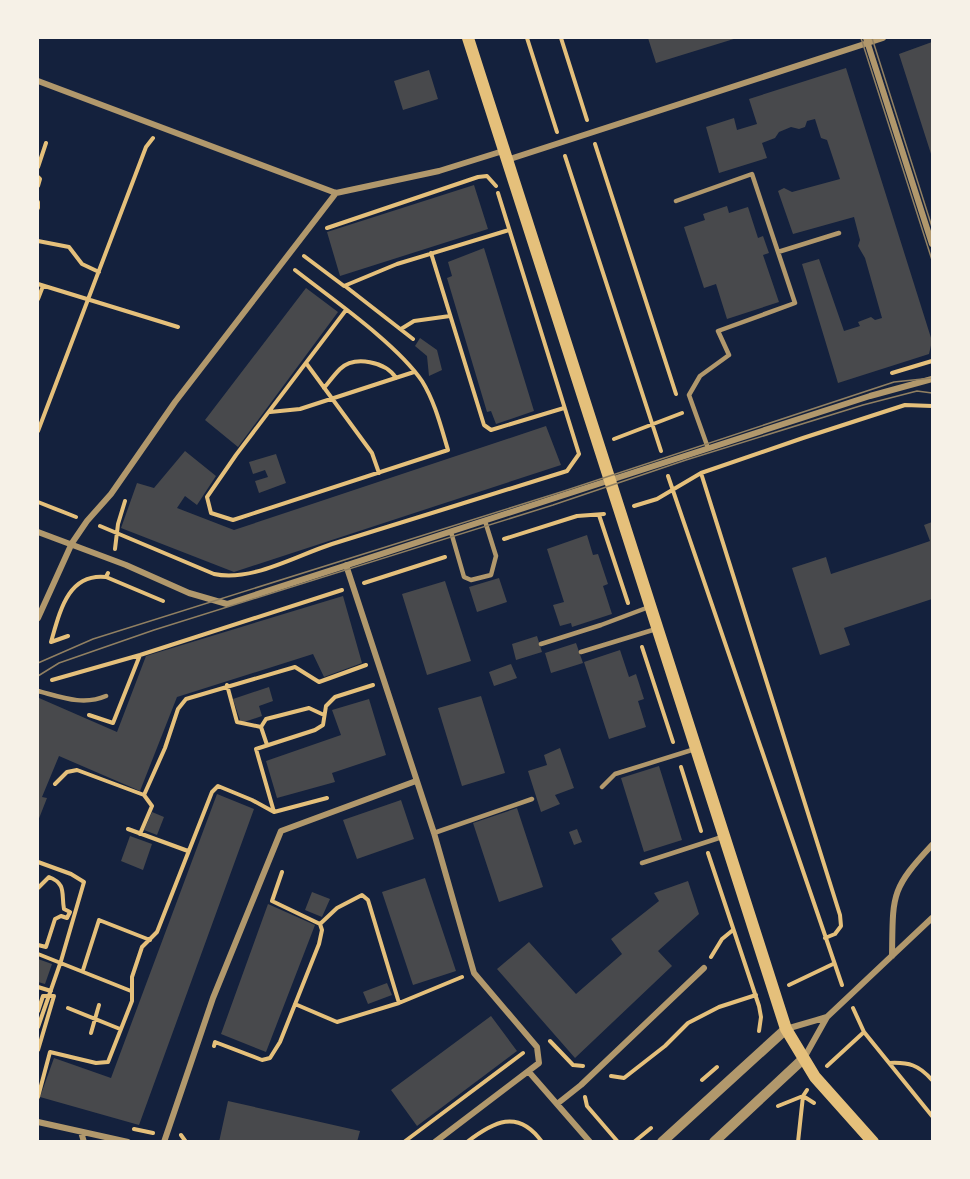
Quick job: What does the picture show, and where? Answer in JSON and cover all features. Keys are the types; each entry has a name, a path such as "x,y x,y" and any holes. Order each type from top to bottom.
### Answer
{"main road":[{"path":"468,38 597,447 786,1029 802,1060 873,1142"}],"street":[{"path":"38,81 336,193 561,142 867,40 883,38"},
{"path":"867,40 933,244"},
{"path":"38,618 72,543 111,494 175,402 336,193"},
{"path":"38,532 72,543 189,593 227,604 708,448 933,379"},
{"path":"346,566 434,833 474,973 537,1047 539,1063 435,1142"},
{"path":"164,1142 213,998 281,831 416,781"},
{"path":"892,956 893,903 899,885 933,845"},
{"path":"714,1142 802,1060 827,1017 933,918"},
{"path":"557,1104 593,1074 704,969"},
{"path":"662,1142 786,1029 827,1017"},
{"path":"529,1072 595,1142"},
{"path":"38,1122 128,1142"},
{"path":"81,1132 84,1142"},
{"path":"585,1134 590,1142"}],"lane":[{"path":"676,201 752,174 795,303 718,332 729,355 700,376 689,395 708,448"},
{"path":"778,252 839,233"},
{"path":"451,532 464,577 471,580 491,575 496,556 485,521"},
{"path":"541,644 649,607"},
{"path":"581,652 656,629"},
{"path":"38,691 81,702 106,696"},
{"path":"602,787 615,774 695,749"},
{"path":"434,833 532,799"},
{"path":"642,864 724,836"}],"path":[{"path":"527,38 673,489 833,964 864,1032 933,1116"},
{"path":"38,502 214,574 237,576 567,471 579,454 652,423 682,413 561,38"},
{"path":"38,431 146,147 158,126"},
{"path":"38,167 46,143"},
{"path":"322,234 328,227 487,176 495,183 579,454"},
{"path":"38,177 40,179 38,186"},
{"path":"38,202 38,208"},
{"path":"344,286 431,253 509,230"},
{"path":"38,241 69,248 82,264 99,272"},
{"path":"288,279 310,248"},
{"path":"431,253 483,425 491,430 564,408"},
{"path":"304,256 413,339"},
{"path":"295,270 346,310 402,358 414,372 434,406 448,450 233,520 219,518 211,513 207,497 346,310"},
{"path":"38,284 178,327"},
{"path":"38,299 43,286"},
{"path":"401,330 414,321 450,316"},
{"path":"324,388 340,368 362,362 382,364 390,369 396,378"},
{"path":"306,363 372,453 379,473"},
{"path":"269,412 300,409 414,372"},
{"path":"657,499 701,473 878,413 906,405 933,406"},
{"path":"701,473 840,915 841,926 835,934 825,938"},
{"path":"106,577 119,534 118,524 129,492"},
{"path":"491,543 577,516 599,515"},
{"path":"354,586 457,554"},
{"path":"68,636 51,642 57,621 80,580 91,576 106,577 163,601"},
{"path":"364,584 367,593"},
{"path":"48,681 140,655 344,589 347,600"},
{"path":"144,795 165,748 178,709 186,699 227,685 295,667 319,682 367,665 363,655"},
{"path":"227,685 237,722 261,727"},
{"path":"274,813 256,749 315,730 323,725 326,706 335,698 373,685 376,693"},
{"path":"261,727 266,719 309,708 324,715"},
{"path":"261,727 267,745"},
{"path":"55,784 67,772 77,770 144,795 152,807 140,834"},
{"path":"38,1097 50,1052 96,1063 108,1062 132,1001 132,977 142,946 157,932 212,792 218,786 252,800 274,813 330,797"},
{"path":"128,829 188,851"},
{"path":"38,862 71,874 84,882 61,961 38,1027"},
{"path":"211,1053 215,1042 262,1060 270,1058 280,1042 319,944 322,930 320,924 272,901 283,868"},
{"path":"38,888 49,877 55,879 64,891 64,909 69,912 67,918 61,916 55,919 46,947 38,945"},
{"path":"320,924 353,898 362,895 368,900 399,1003"},
{"path":"83,970 99,920 150,940"},
{"path":"704,969 722,939 733,930"},
{"path":"38,954 61,961 131,991"},
{"path":"548,1039 573,1065 581,1066 593,1074 624,1078 665,1046 688,1023 719,1007 799,982 833,964"},
{"path":"295,1004 337,1022 399,1003 466,975 469,985"},
{"path":"38,987 54,996 38,1050"},
{"path":"38,1011 43,996 50,994"},
{"path":"91,1033 99,1005"},
{"path":"68,1008 120,1029"},
{"path":"404,1142 523,1054 521,1043"},
{"path":"581,1066 590,1061"},
{"path":"889,1063 908,1062 922,1069 933,1080"},
{"path":"581,1066 581,1085 587,1106 618,1142"},
{"path":"798,1142 803,1096"},
{"path":"467,1142 491,1124 511,1121 525,1125 542,1142"},
{"path":"184,1126 180,1136 186,1142"}],"building":[{"path":"648,38 737,38 656,63"},
{"path":"932,42 932,157 899,54"},
{"path":"846,68 932,341 929,354 838,383 802,264 819,259 844,331 860,326 858,322 871,317 875,320 882,318 865,258 858,246 860,240 854,217 793,234 778,191 784,188 792,192 840,179 827,140 821,138 815,119 807,121 805,127 799,129 791,127 779,132 775,138 762,143 767,158 719,173 706,127 734,118 737,130 757,124 749,99"},
{"path":"429,70 438,99 403,110 394,81"},
{"path":"474,185 488,229 340,276 327,232"},
{"path":"727,206 729,213 748,207 758,238 763,236 769,253 763,255 779,302 727,319 716,284 704,288 684,227 705,220 703,214"},
{"path":"484,248 534,411 496,424 491,411 487,412 447,278 452,276 448,262"},
{"path":"306,288 338,312 238,447 205,420"},
{"path":"420,338 437,350 442,370 429,376 427,356 415,346"},
{"path":"546,426 561,465 234,572 121,528 137,483 154,488 185,451 216,476 197,505 185,496 177,508 234,530"},
{"path":"276,454 286,483 259,493 255,481 268,477 265,470 253,474 249,462"},
{"path":"932,522 932,599 844,628 850,645 820,655 792,568 826,557 831,574 892,554 930,541 924,525"},
{"path":"587,535 593,555 598,554 608,584 603,586 612,614 572,627 571,623 560,626 553,605 564,602 547,549"},
{"path":"499,578 507,602 477,612 469,587"},
{"path":"445,581 471,661 427,675 402,594"},
{"path":"343,596 362,663 324,677 313,654 177,697 140,791 59,756 42,797 47,798 38,821 39,698 117,732 146,656"},
{"path":"537,636 542,652 516,660 512,644"},
{"path":"576,643 583,663 551,673 545,653"},
{"path":"620,650 629,677 636,674 644,699 638,701 646,727 609,739 584,662"},
{"path":"511,664 517,678 494,686 489,672"},
{"path":"269,687 273,701 259,706 262,716 241,723 233,699"},
{"path":"481,696 505,773 462,786 438,708"},
{"path":"369,699 386,755 332,773 335,782 277,798 266,761 341,735 332,710"},
{"path":"560,748 574,788 555,795 560,804 541,812 528,771 547,765 544,755"},
{"path":"659,766 682,840 644,852 621,778"},
{"path":"217,794 254,809 139,1125 40,1097 54,1058 111,1078"},
{"path":"401,800 414,839 357,859 343,820"},
{"path":"517,808 543,887 499,902 473,823"},
{"path":"152,812 164,817 157,835 144,830"},
{"path":"577,829 582,842 574,845 569,832"},
{"path":"130,836 152,844 143,870 121,861"},
{"path":"425,878 456,971 413,985 382,892"},
{"path":"688,881 699,914 658,951 672,966 575,1058 497,969 529,942 576,994 622,954 611,939 659,901 654,893"},
{"path":"312,892 330,899 322,917 305,910"},
{"path":"268,904 315,925 266,1052 221,1034"},
{"path":"38,959 52,964 45,984 38,982"},
{"path":"387,983 392,995 368,1004 363,992"},
{"path":"491,1016 517,1051 417,1126 391,1090"},
{"path":"228,1101 360,1131 357,1142 219,1142"}],"tram line":[{"path":"861,38 932,260"},
{"path":"872,38 932,227"},
{"path":"38,663 93,639 564,491 894,382 932,378"},
{"path":"38,676 59,663 154,630 553,505 686,460 863,405 917,391 932,393"}]}
